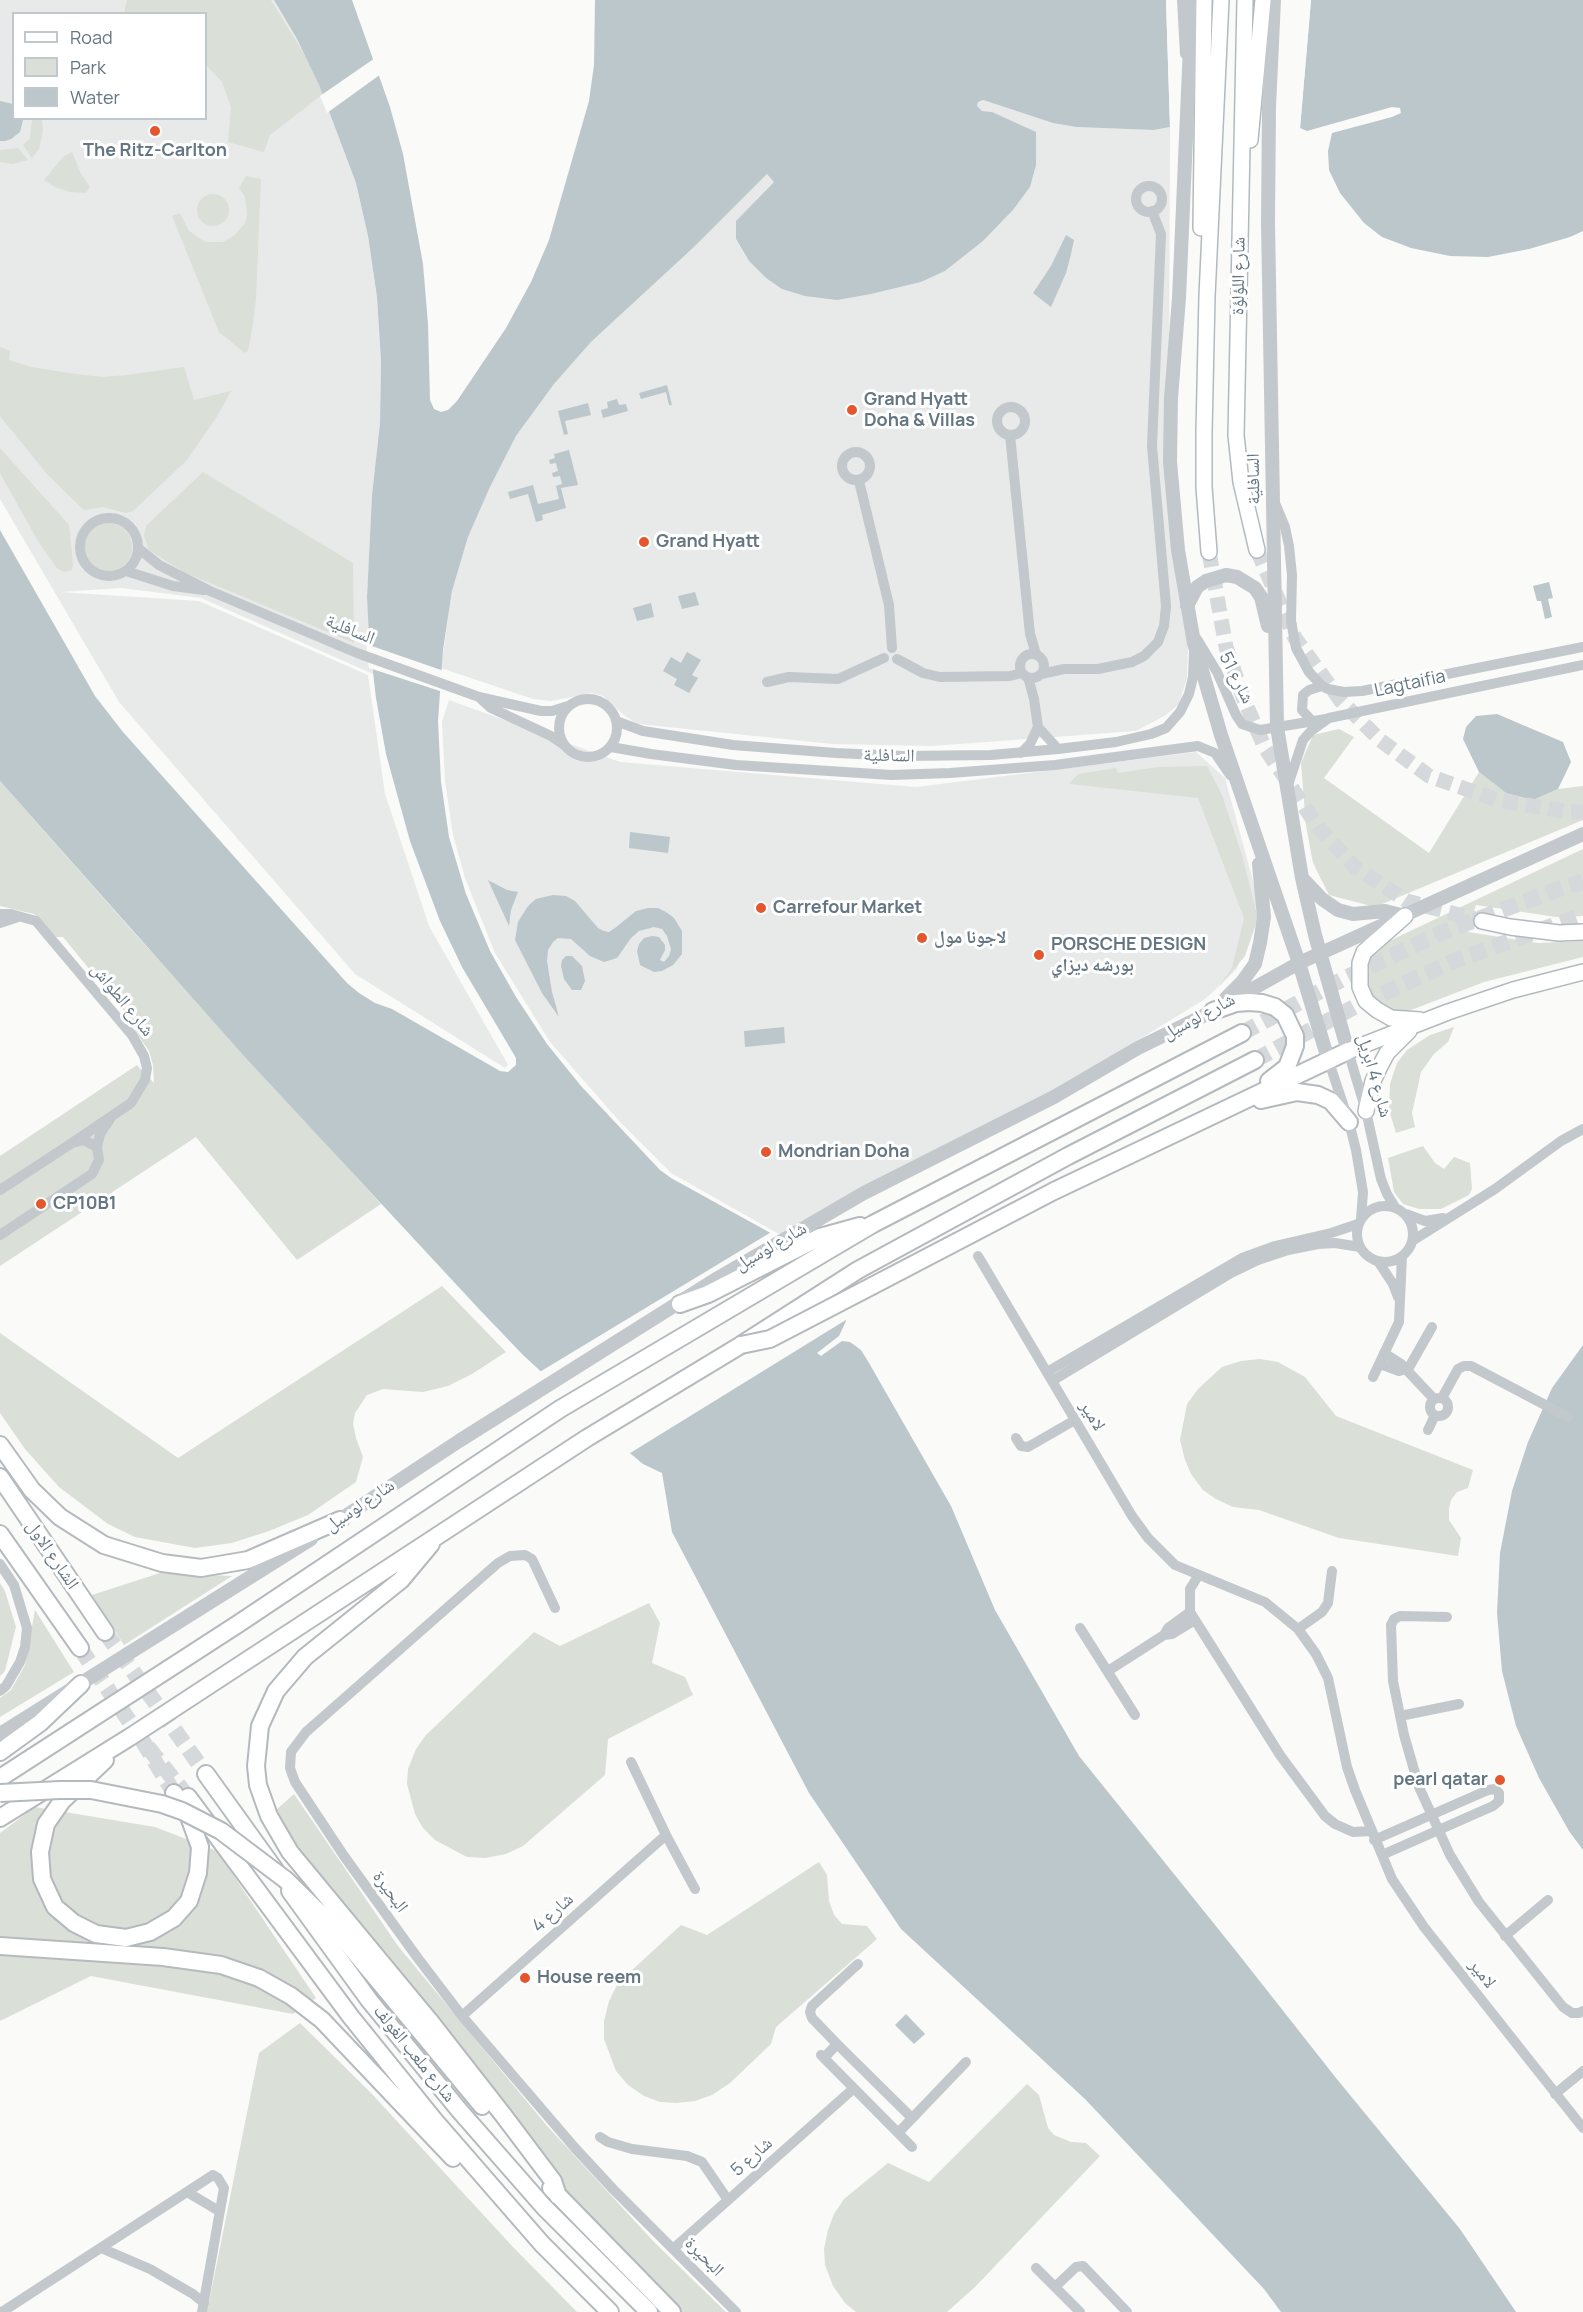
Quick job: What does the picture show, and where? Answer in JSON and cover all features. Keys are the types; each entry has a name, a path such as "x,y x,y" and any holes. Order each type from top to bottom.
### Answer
{"main road":[{"path":"1204,0 1201,251 1202,274 1207,296"},
{"name":"شارع اللؤلؤة","path":"1209,552 1204,487 1207,296 1221,0"},
{"name":"شارع اللؤلؤة","path":"1245,0 1236,435 1243,493 1257,550"},
{"path":"1240,241 1263,0"},
{"path":"1405,916 1364,952 1360,963 1360,987 1366,1001 1391,1018 1424,1021"},
{"path":"1482,921 1559,933 1583,932"},
{"path":"741,1345 770,1340 1054,1191 1328,1059 1424,1021 1513,990 1583,972"},
{"path":"1212,1011 1236,1003 1262,1003 1275,1007 1285,1015 1295,1036 1292,1058 1287,1067 1277,1076 1222,1109"},
{"path":"1366,1111 1373,1081 1388,1053 1398,1041 1424,1021"},
{"name":"شارع لوسيل","path":"0,1778 238,1624 820,1237 873,1224 1242,1033"},
{"path":"0,1818 130,1737 587,1438 741,1345 858,1270 1068,1156 1255,1060"},
{"path":"1222,1109 1286,1093 1307,1093 1331,1101 1349,1122"},
{"path":"680,1304 708,1294 820,1237"},
{"path":"0,1445 32,1490 60,1517 104,1545 162,1563 201,1568 248,1560 340,1520"},
{"name":"الشارع الاول","path":"0,1477 105,1632"},
{"name":"الشارع الاول","path":"0,1534 80,1648"},
{"path":"437,1535 401,1581 305,1657 276,1691 260,1726 256,1766 258,1785 269,1816 290,1852 429,2020 497,2107 553,2181 558,2196"},
{"path":"0,1752 40,1723 81,1684"},
{"name":"شارع ملعب الغولف","path":"130,1737 62,1801 46,1824 40,1852 42,1879 55,1907 74,1923 96,1934 126,1938 150,1932 174,1918 189,1901 198,1873 200,1847 181,1795 351,2018 435,2121 542,2244 610,2312"},
{"name":"شارع ملعب الغولف","path":"206,1774 369,2000 459,2110 551,2214 649,2312"},
{"path":"0,1793 91,1791 162,1804 203,1820 221,1831 286,1880 332,1925 558,2196 672,2312"},
{"path":"0,1946 163,1957 221,1965 259,1978 291,1996 322,2020 465,2171 542,2244"}],"street":[{"path":"1182,0 1184,40 1189,73"},
{"name":"السافلية","path":"1192,0 1179,298 1170,432 1176,531 1193,637 1221,735 1299,963"},
{"name":"السافلية","path":"1274,0 1269,107 1268,223 1277,727 1302,878 1320,953"},
{"path":"897,659 922,673 940,677 997,675 1007,669 1032,667 1098,669 1132,662 1144,656 1158,642 1164,626 1166,606 1152,446 1161,234 1152,211"},
{"path":"1010,435 1038,727 1058,749"},
{"path":"859,481 889,605 892,648 898,653 897,659"},
{"path":"1272,496 1285,527 1289,546 1292,575 1292,634 1302,661 1322,686"},
{"path":"104,518 118,519 132,530 138,548 134,561 126,571 107,576 88,568 79,548 87,527 104,518"},
{"name":"السافلية","path":"138,548 159,564 210,591 357,653 479,697 541,711 552,711 568,706"},
{"name":"السافلية","path":"126,571 173,586 210,591"},
{"path":"1187,606 1197,587 1216,576 1226,575 1247,581 1255,588 1265,607 1276,672"},
{"name":"السافلية","path":"616,721 643,732 733,745 858,754 961,756 1020,753 1125,740 1166,728 1180,712 1189,694 1193,677 1193,637"},
{"name":"شارع 51","path":"1193,637 1217,672 1242,724 1260,730 1329,718"},
{"path":"1312,721 1302,710 1303,695 1309,690 1322,686 1344,692 1362,691 1583,647"},
{"path":"884,658 885,650 892,648"},
{"path":"884,658 892,662 897,659"},
{"path":"766,682 789,677 838,679 884,658"},
{"name":"Lagtaifia","path":"1286,789 1303,740 1329,718 1583,665"},
{"name":"السافلية","path":"479,697 491,708 551,736 564,746"},
{"path":"581,700 596,700 608,708 616,721 616,734 610,747 599,756 591,758 575,755 564,746 558,729 559,721 568,706 581,700"},
{"path":"1020,753 1030,744 1038,727"},
{"name":"السافلية","path":"610,747 736,765 891,775 950,773 1084,762 1198,746 1215,753 1225,765 1245,804"},
{"path":"856,773 858,754"},
{"name":"شارع لوسيل","path":"820,1237 864,1193 1054,1097 1138,1048 1212,1011 1299,963 1583,834"},
{"path":"1212,1011 1242,982 1255,964 1264,917 1257,841"},
{"path":"1302,878 1322,899 1338,910 1353,914 1385,911 1405,916"},
{"name":"شارع الطواش","path":"0,914 21,916 36,921 135,1040 144,1056 147,1068 139,1092 131,1103 0,1190"},
{"path":"0,922 21,916"},
{"name":"شارع 4 ابريل","path":"1320,953 1366,1111 1381,1179 1395,1207"},
{"name":"شارع 4 ابريل","path":"1299,963 1349,1122 1362,1183 1364,1201 1360,1221"},
{"name":"شارع الطواش","path":"0,1235 92,1174 99,1161 97,1148 104,1128 112,1117"},
{"path":"1373,1377 1399,1322 1402,1256 1412,1241 1495,1189 1562,1141 1583,1129"},
{"path":"72,1143 84,1140 97,1148"},
{"path":"1362,1183 1381,1179"},
{"path":"1402,1256 1386,1262 1378,1261 1367,1256 1360,1247 1357,1235 1360,1221 1368,1211 1378,1206 1395,1207 1425,1221 1438,1220 1452,1215"},
{"path":"1406,1214 1412,1227 1412,1241"},
{"path":"1050,1376 1155,1313 1244,1266 1287,1246 1331,1233 1360,1221"},
{"path":"1287,1246 1327,1244 1360,1247"},
{"name":"لامير","path":"978,1256 1132,1516 1148,1538 1175,1565 1265,1602 1298,1629 1316,1654 1328,1678 1347,1767 1372,1836 1392,1879 1424,1927 1583,2128"},
{"path":"1378,1261 1393,1284 1399,1309"},
{"name":"شارع لوسيل","path":"0,1734 340,1520 544,1387 680,1304"},
{"path":"1406,1370 1432,1327"},
{"path":"1382,1358 1396,1371 1406,1370 1438,1399"},
{"path":"1428,1430 1436,1415 1430,1407 1458,1369 1464,1366 1471,1366 1568,1417"},
{"path":"1016,1438 1021,1446 1028,1447 1075,1420"},
{"name":"البحيرة","path":"555,1608 532,1559 525,1555 510,1556 498,1563 306,1732 291,1752 290,1768 304,1796 381,1908 462,2016 575,2148 736,2312"},
{"path":"0,1564 14,1585 27,1628 25,1647 14,1674 0,1691"},
{"path":"1298,1629 1322,1612 1328,1603 1332,1571"},
{"path":"1198,1576 1193,1582 1189,1597 1193,1616 1256,1719 1325,1816 1344,1830 1372,1836 1431,1815 1488,1790 1495,1789 1499,1793 1499,1801 1493,1806 1382,1856"},
{"path":"1108,1671 1164,1635 1168,1628 1193,1616"},
{"path":"1447,1617 1400,1616 1392,1622 1392,1671 1400,1716 1419,1787 1437,1831 1466,1882 1505,1936 1568,2012 1576,2014 1583,2011"},
{"path":"1080,1628 1135,1715"},
{"path":"1400,1716 1459,1704"},
{"path":"631,1762 695,1889"},
{"name":"شارع 4","path":"462,2016 666,1835"},
{"path":"1505,1936 1548,1900"},
{"path":"858,1964 812,2006 810,2012 812,2018 912,2118"},
{"path":"837,2044 822,2057 912,2147"},
{"path":"898,2133 966,2062"},
{"path":"1555,2094 1583,2071"},
{"name":"شارع 5","path":"673,2250 853,2089"},
{"path":"600,2137 608,2142 632,2149 687,2156 702,2162 728,2200"},
{"path":"2,2312 211,2176 216,2176 224,2188 203,2308"},
{"path":"187,2192 219,2211"},
{"path":"101,2248 150,2269 193,2294 203,2308"},
{"path":"1055,2287 1076,2267 1083,2266 1127,2312"},
{"path":"1036,2268 1077,2311"}],"shaded area":[{"path":"0,0 274,0 297,39 319,85 356,183 368,236 377,297 381,361 380,423 372,495 367,597 373,674 201,598 122,588 60,592 199,601 368,675 385,794 429,926 508,1065 505,1068 355,974 119,702 0,499"},
{"name":"Grand Hyatt Doha & Villas","path":"983,100 1053,123 1076,127 1154,130 1170,127 1169,369 1175,566 1188,646 1187,678 1179,704 1166,715 1136,731 932,746 833,744 636,723 603,696 592,693 551,701 533,699 441,668 452,591 468,537 490,487 516,436 554,384 591,342 694,247 768,173 775,181 736,221 736,240 749,261 766,278 837,299 871,294 921,282 945,271 983,241 1013,210 1030,187 992,112 982,111 977,106 978,102"},
{"path":"449,700 620,762 916,787 1196,752 1225,778 1258,899 1237,969 1205,999 1070,1082 784,1237 671,1173 621,1123 550,1042 495,953 465,878 453,835 445,781 442,722"}],"green space":[{"path":"127,0 271,0 307,59 323,94 270,135 264,152 228,142 231,107 222,82 207,66 207,12 124,12"},
{"path":"32,120 42,120 43,131 39,149 32,158 23,145 30,138"},
{"path":"18,148 28,160 12,164 0,162 0,150"},
{"path":"72,152 81,174 90,187 86,193 70,192 44,180 63,157"},
{"path":"246,176 261,179 256,299 248,350 245,353 219,332 172,216 180,213 189,231 205,242 223,242 235,235 245,223 247,214 245,197 239,188"},
{"path":"213,194 225,198 229,210 225,222 213,226 201,222 197,210 201,198"},
{"path":"0,347 10,351 9,360 31,367 75,374 103,377 184,367 194,400 231,391 216,418 187,460 133,511 126,513 103,507 84,510 47,474 0,416"},
{"path":"0,448 69,525 72,570 64,572 57,568 38,541 0,473"},
{"path":"203,472 353,563 354,643 184,572 149,550 144,536 146,526"},
{"path":"108,523 125,530 132,547 125,564 108,571 91,564 84,547 91,530"},
{"path":"1339,729 1354,737 1324,778 1429,853 1479,772 1506,793 1533,800 1558,789 1583,786 1583,820 1375,907 1329,895 1313,863 1306,826 1301,763 1313,735"},
{"path":"1207,766 1222,795 1241,852 1258,918 1245,956 1217,989 1232,968 1244,918 1198,798 1069,784 1078,774 1116,768 1118,773 1158,767"},
{"path":"0,781 136,935 381,1204 297,1260 196,1137 0,1266 0,1156 137,1065 154,1083 149,1051 135,1031 136,1026 63,937 56,937 34,914 0,906"},
{"path":"1583,849 1583,916 1556,917 1476,905 1468,932 1538,943 1583,941 1583,957 1484,982 1406,1012 1392,1010 1369,992 1366,981 1369,959 1385,943"},
{"path":"1454,1027 1448,1042 1434,1054 1421,1072 1412,1113 1415,1127 1396,1133 1389,1110 1390,1084 1397,1063 1407,1050 1430,1035"},
{"path":"1423,1146 1435,1163 1444,1169 1454,1157 1470,1163 1472,1189 1469,1195 1441,1209 1419,1209 1403,1204 1394,1192 1388,1158"},
{"path":"442,1286 506,1352 448,1386 423,1392 383,1389 367,1395 355,1413 353,1424 363,1457 356,1482 308,1515 232,1543 195,1548 135,1537 108,1524 59,1487 25,1449 0,1413 0,1333 178,1458"},
{"path":"1260,1359 1278,1362 1305,1377 1336,1416 1473,1470 1468,1488 1457,1492 1451,1500 1449,1509 1449,1520 1461,1538 1458,1556 1339,1538 1259,1510 1233,1507 1203,1490 1191,1474 1180,1440 1187,1404 1198,1389 1222,1367 1241,1361"},
{"path":"160,1573 232,1576 124,1645 92,1595"},
{"path":"0,1583 5,1591 16,1627 5,1671 0,1676"},
{"path":"649,1603 660,1623 652,1663 685,1677 693,1695 608,1739 605,1775 523,1846 506,1854 485,1858 467,1857 435,1840 423,1828 415,1814 407,1784 408,1769 416,1749 426,1735 534,1632 560,1646"},
{"path":"35,1610 74,1672 0,1717 0,1698 11,1690 25,1665"},
{"path":"294,1794 398,1946 548,2127 655,2243 726,2312 679,2312 571,2198 481,2079 317,1877 275,1811"},
{"path":"35,1807 155,1827 217,1851 316,1998 293,2014 91,1976 0,2021 0,1833"},
{"path":"819,1862 827,1875 829,1901 834,1915 842,1924 867,1926 877,1939 776,2027 771,2044 730,2083 712,2095 695,2101 660,2102 644,2096 628,2085 616,2071 604,2039 604,2021 609,2001 618,1983 681,1925 707,1935"},
{"path":"300,2023 371,2093 513,2247 577,2312 207,2312 259,2053"},
{"path":"1027,2084 1039,2095 1048,2128 1054,2135 1071,2142 1086,2143 1100,2156 975,2287 947,2312 856,2312 845,2303 833,2286 825,2265 824,2249 828,2230 834,2214 844,2199 888,2163 929,2182"}],"water":[{"path":"274,0 352,0 390,107 403,154 423,264 428,324 430,400 434,409 441,412 448,410 457,401 506,328 531,282 549,240 589,101 594,65 595,0 1166,0 1170,127 1154,130 1076,127 1053,123 983,100 978,102 977,106 982,111 992,112 1036,132 1036,165 1030,187 1013,210 983,241 945,271 921,282 837,300 805,296 782,289 766,278 749,261 736,239 736,221 774,182 767,174 694,247 591,342 554,384 516,436 490,487 468,537 452,591 443,650 438,721 441,782 449,837 466,894 490,951 516,997 547,1044 581,1086 660,1170 794,1246 845,1308 846,1321 839,1336 817,1353 821,1356 842,1341 850,1342 861,1350 951,1506 995,1610 1079,1756 1336,2078 1460,2229 1516,2312 1281,2312 1264,2289 1085,2099 901,1929 809,1793 672,1532 662,1473 643,1464 625,1449 523,1355 245,1057 0,781 0,530 95,696 123,732 347,983 375,1003 392,1009 500,1071 508,1072 516,1065 516,1058 462,967 440,921 410,841 386,754 376,698 367,597 372,495 380,423 381,361 377,297 368,236 356,183 319,85 297,39"},
{"path":"1311,0 1583,0 1583,231 1529,249 1488,257 1450,256 1411,248 1382,237 1364,223 1340,193 1329,170 1328,151 1332,133 1392,117 1401,113 1400,108 1392,107 1307,131 1300,128"},
{"path":"0,101 12,104 12,120 23,120 20,132 11,139 0,141"},
{"path":"1066,235 1074,240 1066,273 1051,307 1033,293 1051,266"},
{"path":"667,385 672,405 669,405 666,392 641,399 639,393"},
{"path":"617,399 619,405 626,404 628,411 603,418 601,410 608,408 607,402"},
{"path":"588,403 591,415 565,421 568,434 564,435 558,411"},
{"path":"569,450 578,485 561,488 566,508 542,515 543,520 536,522 528,494 510,499 508,492 533,485 538,504 559,499 556,486 562,484 560,476 553,477 552,473 558,471 556,463 550,464 549,460 555,458 554,454"},
{"path":"1549,582 1553,598 1548,599 1552,617 1545,619 1541,601 1537,601 1533,586"},
{"path":"695,592 699,605 682,609 678,596"},
{"path":"651,603 654,617 637,621 633,608"},
{"path":"687,652 701,660 692,675 698,678 689,693 674,685 677,679 663,671 671,657 681,663"},
{"path":"1497,714 1563,742 1571,762 1558,789 1533,800 1506,793 1479,772 1463,739 1466,727 1476,716"},
{"path":"630,832 670,837 668,853 629,848"},
{"path":"488,880 507,890 518,892 511,910 509,926"},
{"path":"553,895 566,896 575,901 598,928 609,932 636,911 658,908 674,918 682,931 682,954 673,965 662,971 654,972 640,965 637,951 644,938 659,937 665,945 660,960 664,962 669,956 671,949 667,936 662,929 654,927 639,931 617,958 604,962 590,956 571,939 558,938 548,950 547,961 559,1017 542,993 515,940 518,922 528,906 536,899"},
{"path":"566,956 572,956 582,966 585,981 581,990 572,990 564,979 561,966"},
{"path":"784,1027 785,1043 745,1047 744,1031"},
{"path":"1583,1345 1583,1850 1569,1831 1539,1778 1516,1726 1502,1671 1497,1613 1500,1553 1512,1491 1528,1442 1552,1388"},
{"path":"906,2014 925,2034 914,2044 895,2025"}],"pier":[{"path":"1166,0 1169,0 1173,127 1170,127"},
{"path":"1308,0 1311,0 1300,128 1297,128"},
{"path":"375,58 381,74 327,113 320,96"},
{"path":"366,644 444,671 443,692 369,668"},
{"path":"773,1231 796,1244 841,1294 848,1307 849,1318 627,1455 538,1373"}],"tunnel":[{"path":"1257,550 1295,638 1341,701 1380,740 1429,776 1497,800 1568,812 1583,812"},
{"path":"1209,552 1226,647 1244,700 1265,748 1318,827 1355,867 1407,901 1482,921"},
{"path":"1242,1033 1343,979 1443,932 1583,882"},
{"path":"1255,1060 1356,1006 1454,961 1583,915"},
{"path":"105,1632 206,1774"},
{"path":"80,1648 142,1740 188,1797"},
{"path":"142,1740 174,1793"}],"place":[{"name":"The Ritz-Carlton","path":"155,131"},
{"name":"Grand Hyatt Doha & Villas","path":"852,410"},
{"name":"Grand Hyatt","path":"644,542"},
{"name":"Carrefour Market","path":"761,908"},
{"name":"لاجونا مول","path":"922,938"},
{"name":"PORSCHE DESIGN بورشه ديزاي","path":"1039,955"},
{"name":"Mondrian Doha","path":"766,1152"},
{"name":"CP10B1","path":"41,1204"},
{"name":"pearl qatar","path":"1500,1780"},
{"name":"House reem","path":"525,1978"}]}
